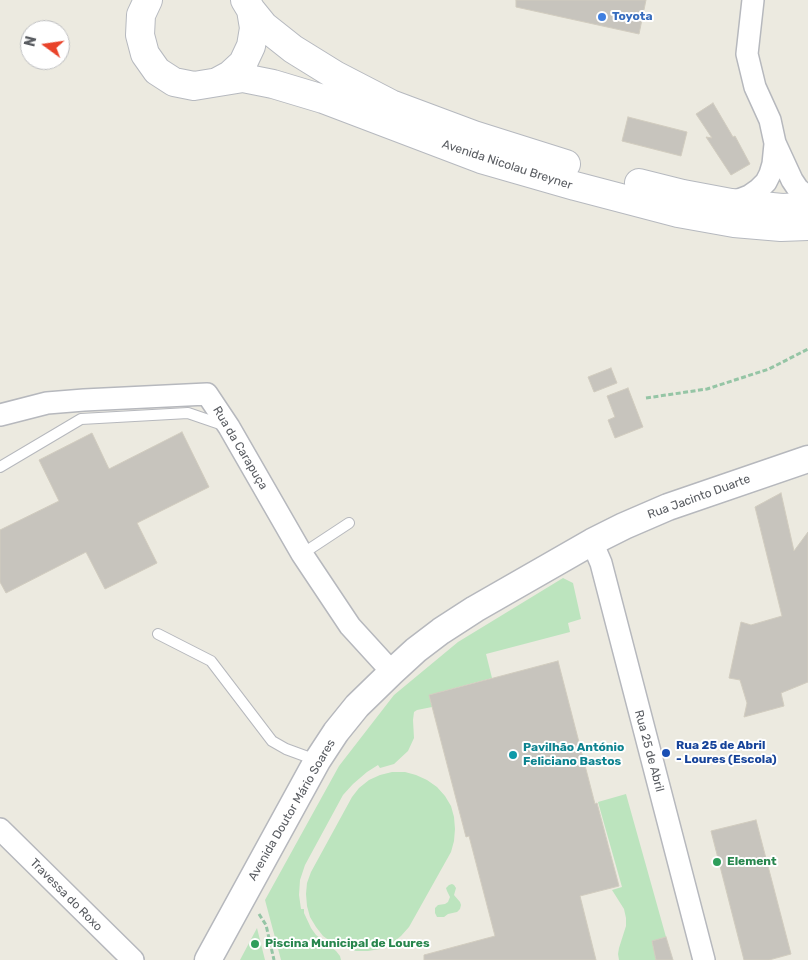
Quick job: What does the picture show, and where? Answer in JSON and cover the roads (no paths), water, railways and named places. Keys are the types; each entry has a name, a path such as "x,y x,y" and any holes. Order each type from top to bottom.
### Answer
{"main road":[{"name":"Avenida Nicolau Breyner","path":"148,0 141,14 140,35 145,54 157,70 174,82 194,86 243,78 272,84 323,100 481,158 576,186 678,213 734,223 808,226"},
{"name":"Avenida Nicolau Breyner","path":"214,84 230,76 243,63 251,46 254,28 248,5"},
{"name":"Avenida Nicolau Breyner","path":"248,5 264,26 293,49 335,75 391,104 474,135 581,169 683,194 731,203 782,208 808,207"}],"street":[{"path":"753,0 747,54 755,87 770,120 775,143 792,180 798,189 808,197"},
{"path":"731,203 748,196 766,182 773,164 775,143"},
{"name":"Rua da Carapuça","path":"0,415 47,403 207,394 229,427 302,554 350,626 392,672"},
{"name":"Rua Jacinto Duarte","path":"592,542 668,507 808,459"},
{"name":"Avenida Doutor Mário Soares","path":"208,960 317,760 357,706 416,650 441,632 475,609 592,542"},
{"name":"Rua 25 de Abril","path":"592,542 601,564 704,960"},
{"name":"Travessa do Roxo","path":"0,830 132,960"}],"lane":[{"path":"0,467 81,419 188,413 229,427"},
{"path":"302,554 349,523"},
{"path":"158,634 211,661 272,741 286,749 317,760"}],"place":[{"name":"Toyota","path":"602,17"},
{"name":"Rua 25 de Abril - Loures (Escola)","path":"666,753"},
{"name":"Pavilhão António Feliciano Bastos","path":"513,755"},
{"name":"Element","path":"717,862"},
{"name":"Piscina Municipal de Loures","path":"255,944"}]}
